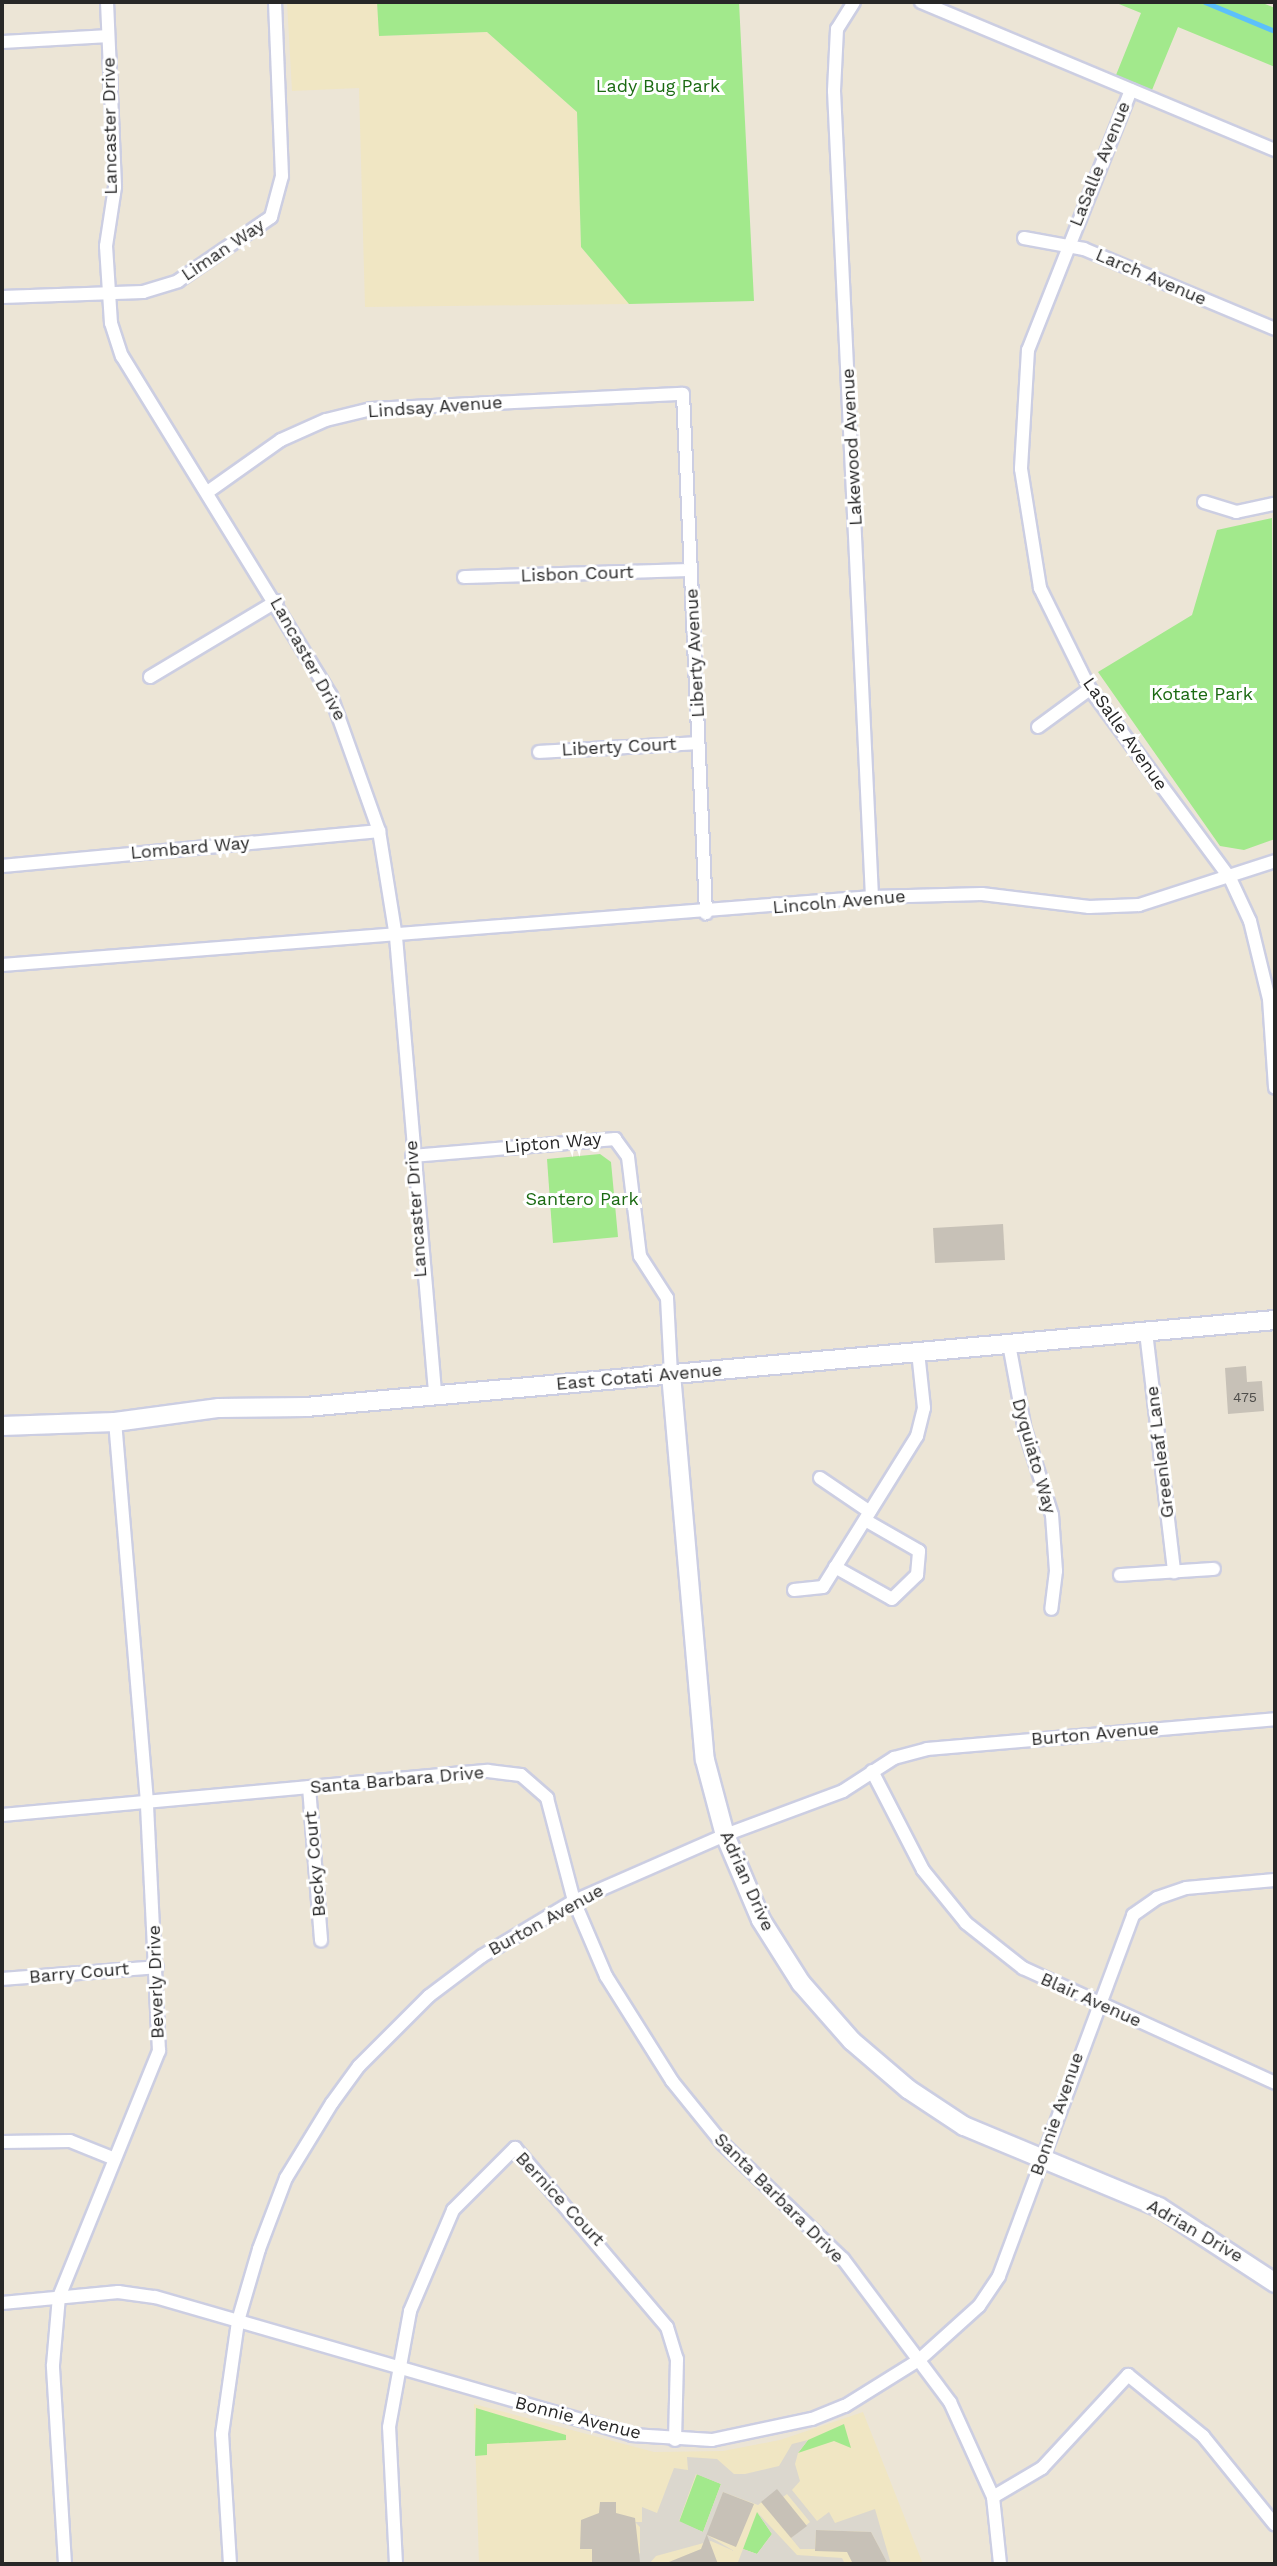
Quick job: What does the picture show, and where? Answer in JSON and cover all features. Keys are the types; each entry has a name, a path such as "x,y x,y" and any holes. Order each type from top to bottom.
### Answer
{"main road":[{"name":"East Cotati Avenue","path":"2,1426 115,1422 219,1408 435,1395 1275,1320"},
{"name":"Adrian Drive","path":"671,1374 705,1760 724,1835 761,1920 801,1983 852,2041 908,2089 964,2126 1041,2161 1158,2207 1275,2283"}],"street":[{"name":"Lancaster Drive","path":"107,2 114,187 106,246 109,294 121,356 277,601 341,718 379,831 396,937 412,1156 435,1395"},
{"name":"Liman Way","path":"2,297 109,294 178,281 271,217 282,176 275,2"},
{"name":"Lakewood Avenue","path":"854,2 836,29 834,91 872,897"},
{"path":"920,2 1275,150"},
{"path":"2,42 108,36"},
{"name":"LaSalle Avenue","path":"1131,90 1028,349 1021,468 1040,588 1090,689 1230,878 1262,966 1275,1088"},
{"name":"Larch Avenue","path":"1024,238 1068,244 1275,329"},
{"name":"Lindsay Avenue","path":"209,491 281,440 326,420 372,409 683,394"},
{"name":"Liberty Avenue","path":"683,394 706,913"},
{"path":"1205,502 1236,512 1275,503"},
{"name":"Lisbon Court","path":"464,577 691,570"},
{"path":"150,677 277,601"},
{"path":"1038,727 1090,689"},
{"name":"Liberty Court","path":"539,752 698,743"},
{"name":"Lombard Way","path":"2,866 379,831"},
{"name":"Lincoln Avenue","path":"2,965 706,913 872,897 982,894 1089,908 1139,905 1275,862"},
{"name":"Lipton Way","path":"412,1156 615,1139 628,1157 640,1255 667,1298 671,1374"},
{"name":"Greenleaf Lane","path":"1146,1332 1174,1572"},
{"name":"Dyquiato Way","path":"1009,1344 1025,1430 1052,1515 1056,1561 1051,1609"},
{"path":"794,1590 822,1587 923,1421 918,1352"},
{"name":"Beverly Drive","path":"65,2564 53,2365 59,2297 159,2051 147,1802 115,1422"},
{"path":"820,1478 867,1516 919,1551 917,1575 892,1599 835,1567"},
{"path":"1121,1575 1214,1569"},
{"name":"Burton Avenue","path":"230,2564 222,2434 238,2321 286,2178 359,2066 429,1996 482,1956 574,1901 724,1835 843,1791 894,1758 927,1749 1275,1719"},
{"name":"Santa Barbara Drive","path":"2,1815 488,1771 521,1775 547,1798 574,1901 606,1976 671,2081 723,2144 843,2259 919,2360 971,2439 993,2497 1000,2564"},
{"name":"Blair Avenue","path":"872,1771 923,1870 966,1923 1023,1968 1096,2005 1188,2040 1275,2083"},
{"name":"Becky Court","path":"309,1787 321,1941"},
{"name":"Bonnie Avenue","path":"2,2303 118,2292 155,2297 610,2429 675,2440 745,2437 812,2419 845,2406 919,2360 979,2306 999,2276 1096,2005 1133,1915 1157,1898 1186,1888 1275,1880"},
{"name":"Barry Court","path":"2,1979 157,1967"},
{"path":"2,2142 70,2141 115,2159"},
{"name":"Bernice Court","path":"397,2369 410,2311 453,2210 515,2148 667,2327 677,2359 675,2440"},
{"path":"396,2564 389,2427 397,2369"},
{"path":"993,2497 1042,2468 1128,2375 1203,2436 1275,2525"}],"shaded area":[{"path":"287,2 377,2 380,36 487,32 577,112 581,247 629,304 365,307 359,88 292,91"},
{"path":"474,2404 654,2452 723,2451 780,2440 863,2412 923,2564 479,2564"},
{"path":"808,2440 798,2453 795,2464 800,2481 792,2490 817,2521 829,2512 835,2523 875,2509 891,2564 882,2564 887,2562 871,2532 816,2530 815,2549 800,2549 791,2538 810,2522 787,2494 783,2497 777,2490 758,2505 723,2492 707,2535 734,2551 711,2541 656,2556 649,2564 622,2564 640,2553 640,2527 635,2522 642,2522 642,2507 657,2513 674,2468 688,2470 687,2457 717,2459 734,2474 745,2474 779,2466 792,2444","holes":["696,2474 721,2484 703,2532 679,2521"]},
{"path":"757,2512 797,2555 842,2558 845,2564 738,2562 743,2549 757,2554 772,2534"}],"green space":[{"name":"Lady Bug Park","path":"377,2 739,2 754,301 629,304 581,247 577,112 487,32 379,36"},
{"path":"1114,2 1260,2 1275,8 1275,67 1178,27 1152,90 1116,75 1141,13"},
{"name":"Kotate Park","path":"1272,518 1275,839 1244,850 1220,846 1098,672 1192,615 1217,530"},
{"name":"Santero Park","path":"600,1154 611,1162 618,1237 553,1243 547,1159"},
{"path":"476,2408 566,2435 566,2440 487,2444 487,2455 475,2456"},
{"path":"844,2424 851,2448 834,2441 798,2453 808,2440"},
{"path":"697,2474 721,2484 703,2532 679,2522"},
{"path":"757,2512 772,2534 757,2554 743,2549"}],"building":[{"path":"1003,1224 1005,1260 935,1263 933,1228"},
{"path":"1246,1366 1247,1382 1262,1381 1264,1411 1228,1414 1225,1368"},
{"path":"777,2489 807,2526 791,2538 761,2502"},
{"path":"723,2492 754,2504 736,2547 707,2535 718,2564 664,2564 701,2549"},
{"path":"600,2502 616,2502 616,2513 635,2518 640,2562 592,2564 592,2549 580,2549 581,2520 599,2513"},
{"path":"816,2530 871,2532 888,2564 853,2564 847,2552 815,2551"}],"waterway":[{"path":"1205,2 1275,31"}]}
